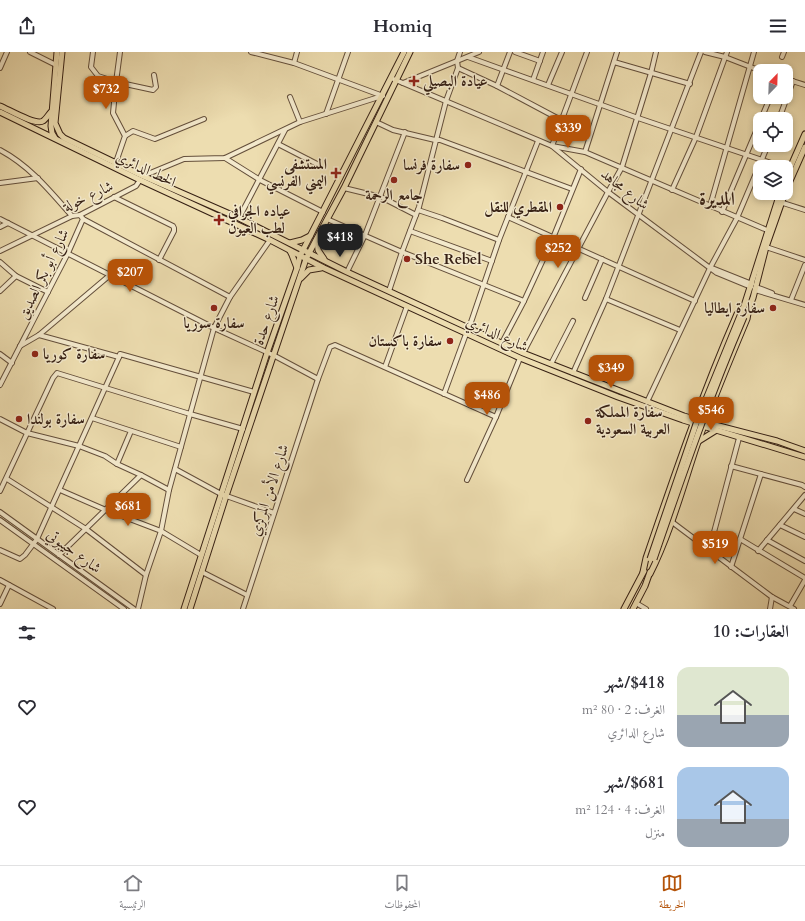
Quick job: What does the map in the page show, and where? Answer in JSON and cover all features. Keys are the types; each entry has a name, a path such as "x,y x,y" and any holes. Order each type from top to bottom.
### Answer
{"main road":[{"path":"55,138 50,126 57,52"},
{"name":"الخط الدائري","path":"62,52 55,123 57,129 64,138 115,165 306,259"},
{"name":"شارع حدة","path":"190,609 254,392 300,278 306,259 344,188 376,122 404,52"},
{"name":"شارع حدة","path":"184,609 270,354 300,256 383,96 410,52"},
{"path":"0,106 33,122 39,123 43,121 52,111"},
{"name":"الخط الدائري","path":"0,112 115,165"},
{"path":"790,160 805,134"},
{"path":"793,174 805,147"},
{"name":"الخط الدائري","path":"141,178 239,218 309,253"},
{"path":"753,287 767,230 778,200"},
{"path":"624,609 643,572 652,559 701,423 723,366 744,318 780,202"},
{"path":"290,244 302,240 310,235"},
{"path":"317,238 317,247 324,260"},
{"path":"289,250 297,268"},
{"name":"شارع الدائري","path":"309,253 502,343 521,356 551,364 616,389 684,418"},
{"name":"شارع الدائري","path":"306,259 466,334 612,395 684,418"},
{"path":"300,278 309,270 324,268"},
{"path":"643,572 646,558 703,395 737,314 747,307"},
{"path":"633,609 657,560 672,522 714,398 747,319 747,307"},
{"path":"650,574 652,559 698,421 747,307"},
{"path":"612,395 616,394 616,389"},
{"path":"618,397 619,392 622,392"},
{"path":"703,395 704,399 708,402 714,398"},
{"path":"684,418 694,415 697,411"},
{"path":"710,411 715,428 739,438 805,457"},
{"path":"684,418 715,428 774,441 805,451"},
{"path":"684,418 690,430"},
{"path":"698,444 715,428"},
{"path":"685,443 689,439 696,441 698,444"},
{"path":"772,448 776,445 774,441"},
{"path":"784,451 783,446 786,445"}],"street":[{"path":"1,65 7,52"},
{"path":"30,52 56,65"},
{"path":"93,52 91,68 98,76 116,82 153,90 156,87 154,75"},
{"path":"120,52 114,113 125,136"},
{"path":"251,52 294,63 338,78 383,96"},
{"path":"294,63 297,52"},
{"path":"326,114 348,52"},
{"path":"389,291 417,213 446,101 458,68 457,62 460,52"},
{"path":"403,83 479,52"},
{"path":"497,86 510,52"},
{"path":"515,52 540,61"},
{"path":"533,80 543,52"},
{"path":"548,85 562,52"},
{"path":"587,52 552,146 585,152 767,230"},
{"path":"585,152 617,52"},
{"path":"467,480 496,417 521,356 622,167 638,118 656,52"},
{"path":"573,373 606,299 690,84 701,52"},
{"path":"706,52 725,57 753,68"},
{"path":"672,190 696,137 727,52"},
{"path":"710,206 754,52"},
{"path":"468,57 638,118 762,160 765,152"},
{"path":"614,62 690,84"},
{"path":"458,68 497,86 561,120"},
{"name":"شارع مجاهد","path":"394,79 552,146 639,216 710,268 753,287 805,305"},
{"path":"781,112 794,82 804,83"},
{"path":"290,96 300,122"},
{"path":"225,158 300,122 383,96"},
{"path":"115,165 125,136 132,131 155,139 204,118"},
{"path":"376,122 393,130 440,140 525,173 572,189"},
{"path":"239,218 260,180 285,129"},
{"path":"347,272 381,197 405,132"},
{"path":"722,212 753,138"},
{"path":"469,328 499,240 538,141"},
{"path":"278,144 319,165"},
{"path":"0,150 12,156 38,178 72,216"},
{"path":"225,158 260,180 323,212"},
{"name":"شارع خولة","path":"0,251 72,216 82,217 114,197 136,186 141,178 184,159 225,158"},
{"path":"502,343 524,301 553,238 581,170"},
{"path":"0,183 38,178"},
{"path":"647,402 710,268 737,218 753,181"},
{"path":"344,188 381,197 417,213 442,218 499,240"},
{"path":"114,197 173,226 174,231 159,260"},
{"path":"780,202 805,210"},
{"path":"82,217 230,298"},
{"name":"شارع أبو بكر الصديق","path":"0,385 1,378 12,363 68,253 82,217"},
{"path":"508,217 695,301"},
{"path":"0,219 318,379"},
{"path":"327,219 402,252 524,301"},
{"path":"0,227 8,223"},
{"path":"410,231 492,261"},
{"path":"138,609 146,575 161,531 169,490 214,328 230,298 270,240"},
{"path":"766,247 805,260"},
{"path":"585,298 602,259"},
{"path":"0,262 16,276 48,292"},
{"path":"790,300 805,265"},
{"path":"20,346 39,335 110,274"},
{"path":"0,291 16,276"},
{"path":"606,299 680,330"},
{"path":"385,367 407,306"},
{"path":"551,364 574,321"},
{"path":"444,394 466,334"},
{"path":"39,335 119,356 120,354 254,392"},
{"name":"شارع الأمن المركزي","path":"244,609 247,595 318,379 330,347 335,345 496,417"},
{"path":"0,354 12,363"},
{"path":"0,550 20,559 37,539 106,388 119,356"},
{"path":"0,491 7,479 53,378 57,373 243,429"},
{"path":"92,418 181,447"},
{"path":"0,419 27,433 79,446 105,456 169,490"},
{"path":"118,464 131,431"},
{"path":"709,551 739,438"},
{"path":"732,466 804,485"},
{"path":"175,469 223,495 274,513"},
{"path":"59,555 141,474"},
{"path":"731,567 761,474"},
{"path":"7,479 86,529 146,575"},
{"path":"60,490 106,510 161,531 201,555"},
{"path":"758,551 805,495"},
{"path":"794,509 805,514"},
{"name":"شارع جيبوتي","path":"0,512 134,609"},
{"name":"شارع جيبوتي","path":"0,520 124,609"},
{"path":"672,522 772,597 794,609"},
{"path":"780,525 805,537"},
{"path":"740,539 805,579 790,606"},
{"path":"767,540 805,561"},
{"path":"202,572 247,595"},
{"path":"0,580 53,609"},
{"path":"0,604 9,585"},
{"path":"770,609 772,597"},
{"path":"636,603 646,609"}],"place":[{"name":"عيادة البصيلي","path":"414,81"},
{"name":"سفارة فرنسا","path":"468,165"},
{"name":"المستشفى اليمني الفرنسي","path":"336,173"},
{"name":"جامع الرحمة","path":"394,180"},
{"name":"المقطري للنقل","path":"560,207"},
{"name":"عياده الجرافي لطب العيون","path":"219,220"},
{"name":"She Rebel","path":"407,259"},
{"name":"سفارة سوريا","path":"214,308"},
{"name":"سفارة ايطاليا","path":"773,308"},
{"name":"سفارة باكستان","path":"450,341"},
{"name":"سفارة كوريا","path":"35,354"},
{"name":"سفارة بولندا","path":"19,419"},
{"name":"سفارة المملكة العربية السعودية","path":"588,421"}],"district":[{"name":"المديرة","path":"717,199"}]}
